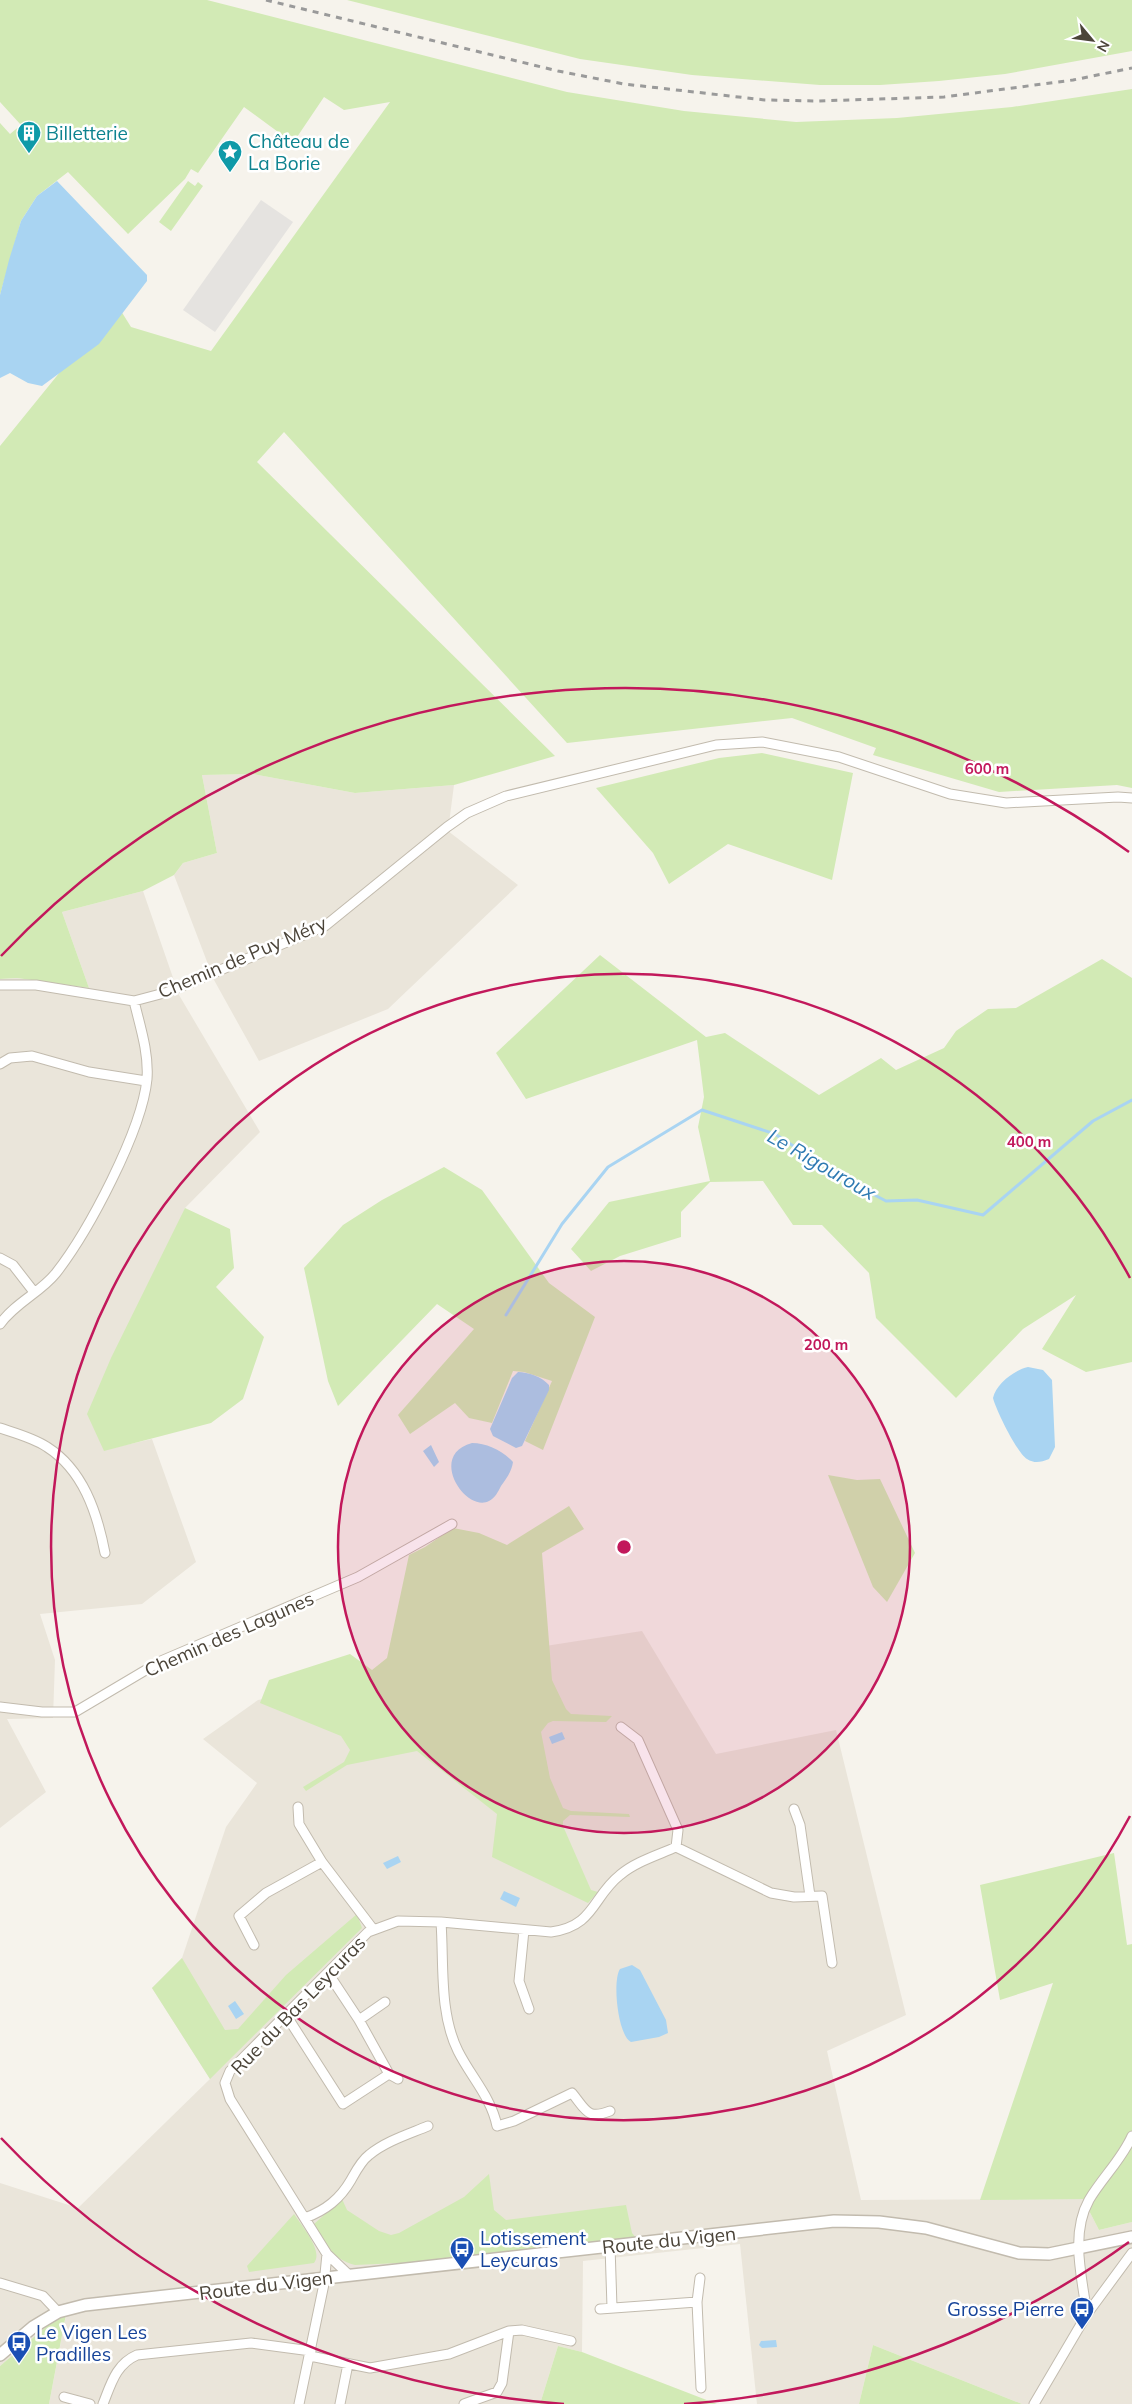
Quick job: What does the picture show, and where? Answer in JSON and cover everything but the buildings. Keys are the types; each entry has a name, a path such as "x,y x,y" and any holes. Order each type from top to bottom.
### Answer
{"street":[{"name":"Chemin de Puy Méry","path":"0,985 36,985 134,1001 168,992 325,926 446,827 467,813 506,796 716,745 762,742 839,757 950,794 1006,803 1118,797 1132,798"},
{"path":"0,1324 11,1310 55,1274 91,1218 134,1130 146,1081 146,1056 134,1001"},
{"path":"0,1064 10,1058 32,1056 89,1072 146,1081"},
{"path":"0,1258 13,1265 34,1292"},
{"path":"0,1428 46,1446 76,1473 100,1523 105,1552"},
{"name":"Chemin des Lagunes","path":"0,1707 42,1712 75,1712 161,1661 358,1578 452,1524"},
{"path":"621,1728 638,1740 678,1830 676,1847 771,1893 822,1896 832,1963"},
{"path":"298,1807 299,1824 322,1862 373,1929"},
{"path":"794,1809 800,1825 810,1896"},
{"name":"Rue du Bas Leycuras","path":"349,2275 327,2254 230,2099 226,2083 230,2071 373,1929 398,1921 441,1922 551,1932 565,1930 580,1922 594,1910 603,1893 620,1874 645,1860 676,1847"},
{"path":"254,1944 239,1916 266,1893 322,1862"},
{"path":"441,1922 447,2023 458,2051 494,2109 497,2126 514,2121 572,2093 589,2114 597,2116 610,2111"},
{"path":"524,1930 519,1981 529,2009"},
{"path":"328,1973 359,2020 389,2074 398,2079"},
{"path":"359,2020 386,2002"},
{"path":"286,2015 343,2104 389,2074"},
{"path":"305,2218 324,2211 340,2196 360,2165 369,2155 396,2140 428,2126"},
{"path":"1087,2314 1078,2248 1083,2214 1089,2201 1132,2136"},
{"name":"Route du Vigen","path":"0,2355 34,2327 58,2312 85,2305 610,2246 852,2221 926,2228 1019,2253 1049,2254 1132,2237"},
{"path":"610,2246 612,2307"},
{"path":"1034,2404 1087,2314 1132,2253"},
{"path":"299,2404 310,2354 327,2254"},
{"path":"700,2278 697,2302 701,2388"},
{"path":"0,2283 43,2296 58,2312"},
{"path":"600,2310 612,2307 697,2302"},
{"path":"103,2404 112,2380 122,2365 137,2355 251,2343 370,2368 449,2354 509,2331 522,2330 571,2342"},
{"path":"464,2404 497,2392 502,2383 509,2331"},
{"path":"340,2404 348,2364"},
{"path":"64,2397 90,2404"}],"shaded area":[{"path":"261,200 293,222 215,332 183,310"},
{"path":"253,774 355,793 454,785 448,831 518,885 388,1009 259,1061 214,980 174,875 183,863 217,853 202,775"},
{"path":"143,891 179,995 260,1132 185,1208 104,1450 152,1439 196,1562 142,1604 40,1614 55,1660 53,1718 7,1719 46,1792 0,1828 0,979 17,978 89,988 62,912"},
{"path":"642,1631 716,1754 836,1730 906,2015 827,2051 861,2200 1083,2199 1099,2230 1132,2222 1132,2404 1022,2404 873,2345 859,2404 757,2404 740,2244 583,2261 582,2352 558,2346 540,2404 49,2404 67,2310 0,2366 0,2183 78,2208 210,2079 152,1988 182,1958 226,1827 257,1783 203,1739 258,1700 526,1649"}],"green space":[{"path":"0,0 207,0 567,92 684,111 796,122 897,118 1012,107 1132,89 1132,788 1117,785 999,792 873,755 876,748 792,718 567,743 284,432 257,462 555,756 454,785 355,793 253,774 202,775 217,853 183,863 174,875 143,891 62,912 89,988 17,978 0,979 0,446 116,303 131,327 211,351 390,102 344,110 324,97 293,143 244,107 198,173 191,169 185,179 128,234 68,172 37,196 21,221 0,295 0,123 10,134 21,125 0,102"},
{"path":"347,0 1132,0 1132,51 1005,74 880,85 820,85 692,75 580,59"},
{"path":"188,181 195,186 198,182 203,186 171,231 159,222"},
{"path":"762,753 853,773 832,880 728,844 669,884 653,853 596,788 719,758"},
{"path":"600,955 706,1037 725,1033 819,1095 881,1058 896,1070 944,1048 956,1031 988,1009 1016,1008 1102,959 1132,978 1132,1362 1086,1372 1042,1349 1076,1295 1023,1329 956,1398 876,1318 869,1273 822,1225 793,1225 763,1181 710,1182 681,1212 681,1237 620,1256 591,1271 571,1249 609,1202 710,1181 698,1127 704,1097 697,1040 526,1099 496,1053"},
{"path":"444,1167 482,1190 549,1283 595,1317 543,1450 525,1441 552,1381 524,1372 513,1371 492,1423 469,1418 455,1403 410,1434 398,1415 474,1329 437,1304 338,1406 328,1381 304,1268 343,1225 382,1200"},
{"path":"185,1208 230,1229 234,1268 216,1287 264,1337 243,1399 211,1423 104,1451 87,1414 111,1358"},
{"path":"828,1475 857,1480 880,1479 915,1553 887,1602 873,1587"},
{"path":"569,1506 584,1529 542,1553 552,1680 566,1709 571,1714 612,1716 606,1722 553,1721 548,1723 541,1732 550,1778 563,1808 571,1811 629,1814 630,1817 570,1815 563,1821 563,1826 591,1890 598,1892 588,1903 492,1857 497,1814 417,1751 347,1765 306,1791 303,1787 344,1762 350,1750 341,1736 260,1703 269,1680 350,1654 372,1670 387,1658 409,1555 425,1547 453,1528 479,1533 507,1545"},
{"path":"1114,1853 1127,1945 1132,1944 1132,2222 1099,2230 1083,2199 980,2200 1053,1983 1000,2000 980,1885"},
{"path":"357,1914 362,1928 210,2079 152,1988 182,1958 225,2030 238,2029 286,1975"},
{"path":"489,2174 494,2210 506,2220 626,2205 632,2233 637,2239 487,2259 355,2265 340,2259 330,2249 314,2224 342,2199 347,2210 379,2231 391,2235 399,2233 464,2197"},
{"path":"294,2214 314,2245 316,2258 314,2263 249,2272 247,2266"},
{"path":"67,2309 49,2404 0,2404 0,2366"},
{"path":"873,2345 1022,2404 859,2404"},
{"path":"558,2346 582,2352 717,2404 540,2404"}],"water":[{"path":"57,181 147,275 147,281 99,344 42,386 28,383 10,373 0,378 0,295 21,221 37,196"},
{"path":"1028,1367 1043,1370 1052,1380 1055,1447 1049,1459 1038,1462 1027,1459 1018,1449 1002,1421 993,1398 1006,1378"},
{"path":"518,1372 539,1377 549,1385 549,1390 522,1446 516,1448 493,1436 490,1429 512,1378"},
{"path":"472,1443 494,1448 513,1462 507,1478 496,1495 489,1501 480,1502 470,1499 455,1481 452,1459 459,1449"},
{"path":"431,1445 439,1462 434,1467 423,1451"},
{"path":"562,1732 565,1739 552,1744 549,1737"},
{"path":"398,1856 401,1862 387,1869 383,1863"},
{"path":"504,1891 520,1898 516,1907 500,1899"},
{"path":"632,1965 640,1970 666,2020 668,2033 659,2037 631,2042 626,2038 620,2019 617,1985 620,1969"},
{"path":"235,2001 244,2014 236,2019 228,2006"},
{"path":"776,2340 777,2347 762,2348 759,2345 761,2341"}],"waterway":[{"name":"Le Rigouroux","path":"506,1315 562,1224 608,1167 702,1110 775,1134 844,1179 886,1201 917,1200 983,1215 1093,1121 1132,1100"}],"railway":[{"path":"266,0 558,71 624,84 765,100 817,101 944,97 1073,80 1132,68"}],"place":[{"name":"Billetterie","path":"29,154"},
{"name":"Château de La Borie","path":"230,173"},
{"name":"Lotissement Leycuras","path":"462,2270"},
{"name":"Grosse Pierre","path":"1082,2330"},
{"name":"Le Vigen Les Pradilles","path":"19,2364"}]}
